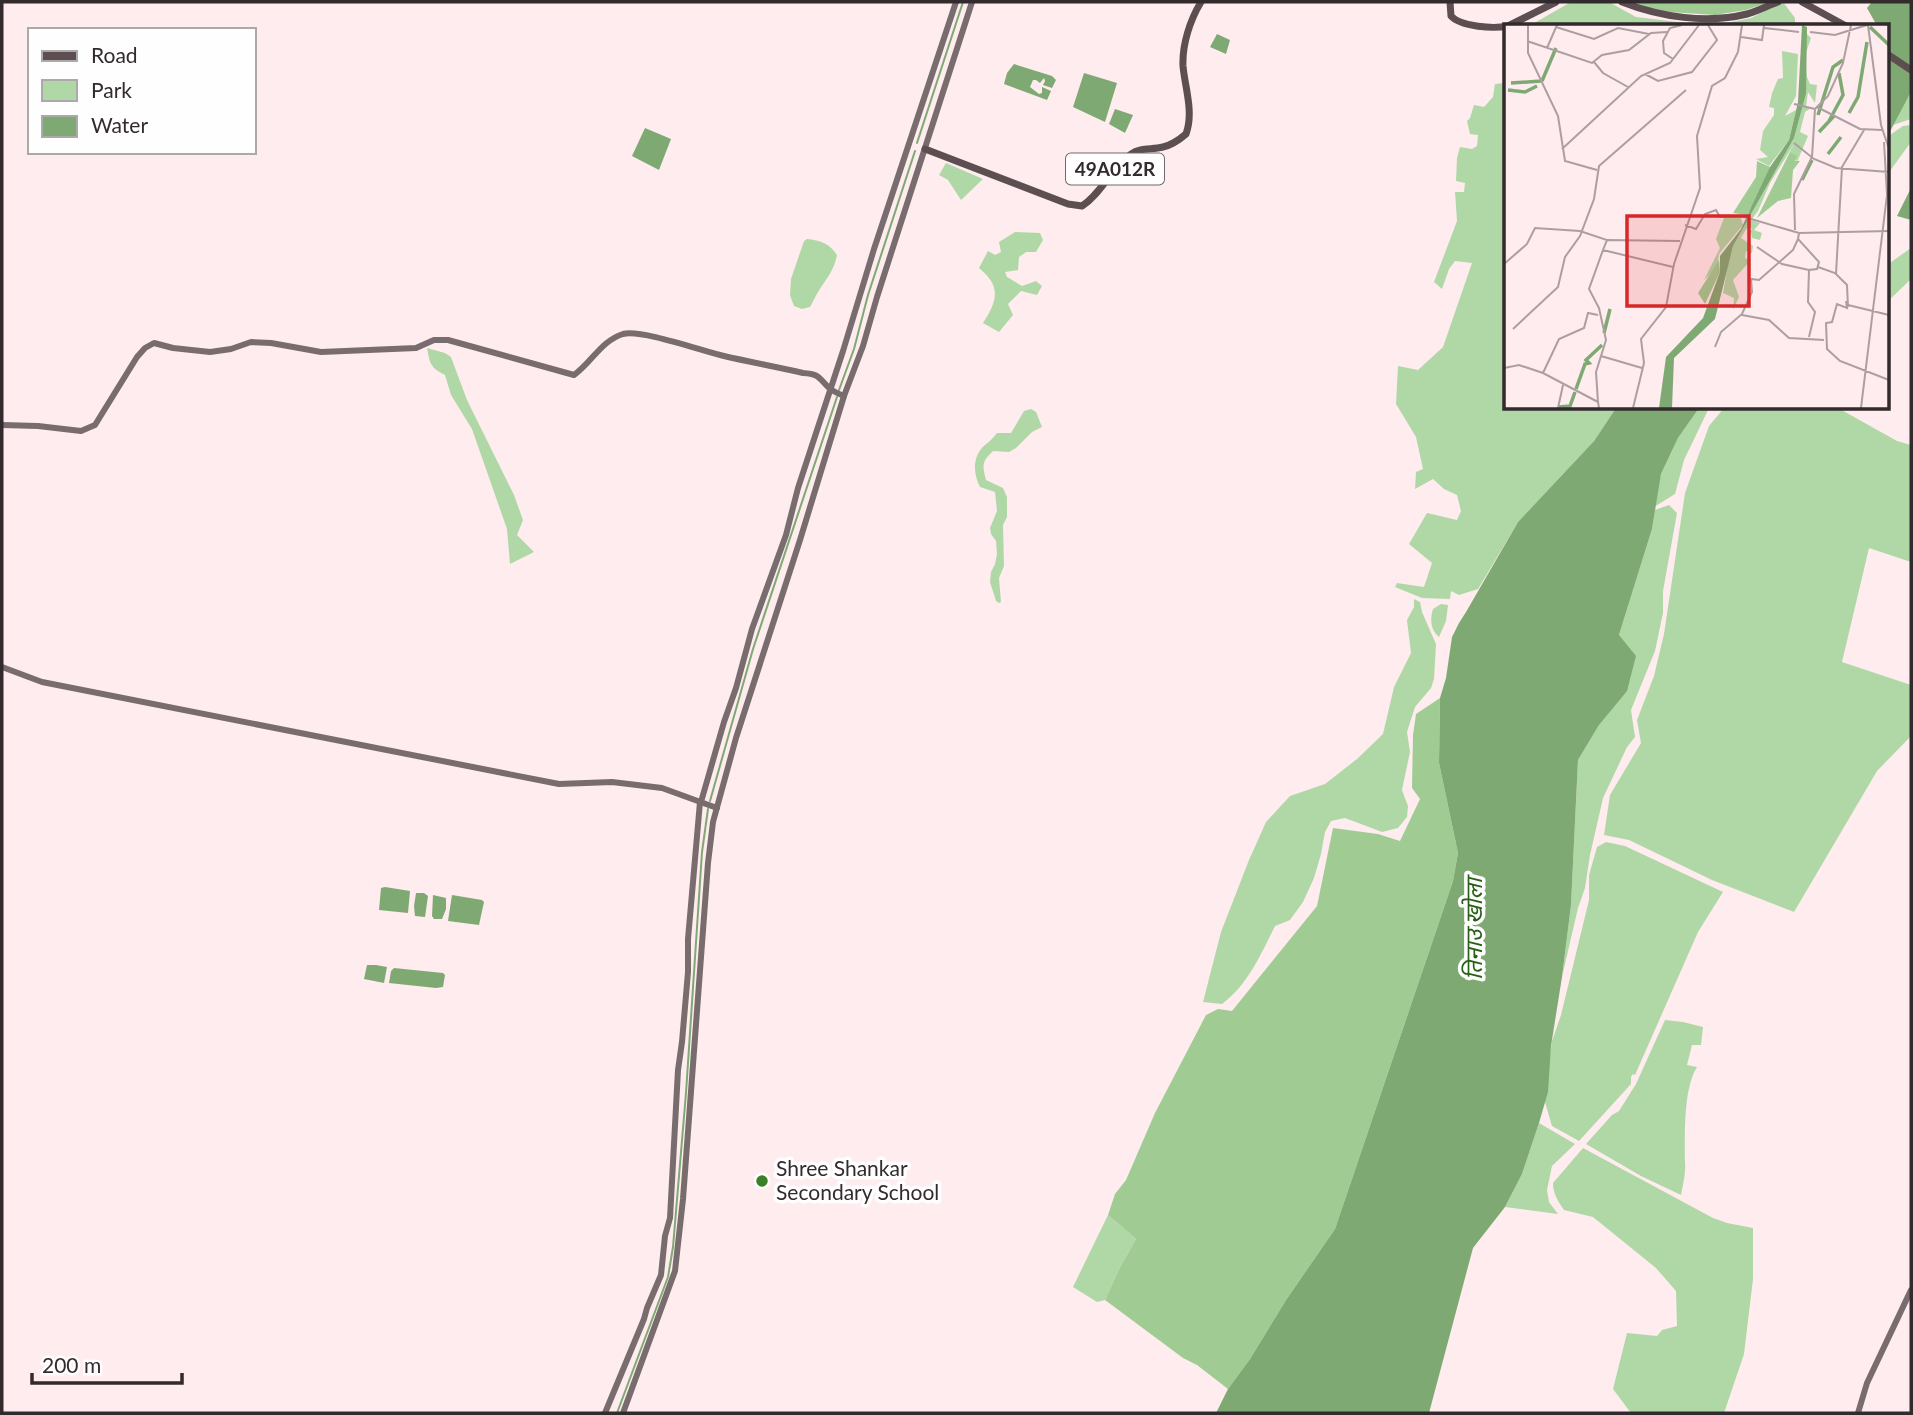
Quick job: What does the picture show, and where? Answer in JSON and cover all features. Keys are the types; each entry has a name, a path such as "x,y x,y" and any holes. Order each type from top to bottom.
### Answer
{"main road":[{"path":"606,1413 661,1275 664,1259 672,1197 678,1070 700,802 752,629 786,535 798,488 956,2"},
{"path":"622,1413 675,1271 684,1199 708,863 716,808 752,684 972,2"},
{"name":"49A012R","path":"925,149 1069,204 1082,206 1130,155 1143,149 1173,144 1186,134 1189,121 1184,52 1192,17 1201,2"},
{"path":"1450,2 1450,13 1457,22 1504,26"},
{"path":"1512,24 1556,2"},
{"path":"1622,2 1660,14 1701,18 1746,14 1777,2"},
{"path":"1802,2 1843,24"},
{"path":"1888,55 1911,70"},
{"path":"908,144 925,149"},
{"path":"2,425 81,431 95,425 137,357 145,348 154,344 210,352 251,342 321,352 416,348 434,340 449,341 574,376 607,341 626,333 657,337 724,356 815,374 830,390 844,396"},
{"path":"2,667 42,682 559,784 612,782 662,788 716,808"},
{"path":"1858,1413 1867,1383 1911,1290"}],"green space":[{"path":"1571,2 1609,2 1636,17 1695,24 1532,24"},
{"path":"1783,2 1795,18 1795,24 1722,24 1751,18"},
{"path":"1504,83 1504,410 1615,410 1594,441 1518,522 1478,589 1459,595 1451,591 1450,599 1422,598 1395,587 1397,583 1424,587 1432,563 1409,544 1427,513 1457,520 1461,511 1457,495 1444,489 1433,479 1415,489 1416,472 1423,469 1416,437 1396,404 1398,366 1418,370 1443,347 1472,263 1455,261 1442,289 1434,282 1457,221 1455,192 1464,192 1465,183 1456,181 1460,147 1472,149 1477,146 1478,135 1470,134 1467,121 1474,105 1484,107 1493,97 1495,84"},
{"path":"1911,92 1911,119 1893,125"},
{"path":"1911,125 1911,142 1888,174 1888,136 1903,126"},
{"path":"946,163 983,179 961,200 948,180 939,175"},
{"path":"1015,232 1040,233 1043,240 1036,252 1026,252 1019,257 1018,270 1005,272 1007,277 1022,286 1036,281 1042,286 1037,295 1021,291 1008,304 1013,315 999,332 983,323 992,307 995,294 991,281 979,268 988,251 995,255 1001,252 999,242"},
{"path":"807,239 824,243 837,255 832,270 810,307 802,309 794,306 790,295 791,279"},
{"path":"1911,248 1911,279 1888,301 1888,264"},
{"path":"427,348 451,357 467,400 514,495 523,520 517,535 534,552 510,564 507,529 472,429 451,395 445,375 432,364"},
{"path":"1031,409 1036,412 1042,427 1009,452 993,451 984,464 986,480 1003,488 1007,497 1007,517 1003,525 1004,566 999,578 999,603 990,582 997,554 996,541 990,528 997,511 995,492 980,487 975,471 976,460 981,449 997,433 1011,433 1024,411"},
{"path":"1698,410 1708,410 1684,460 1675,494 1654,507 1661,474 1678,438"},
{"path":"1722,410 1842,410 1897,441 1911,445 1911,562 1869,548 1842,662 1911,685 1911,736 1877,771 1794,912 1712,880 1629,840 1604,835 1610,795 1641,743 1637,720 1654,676 1664,634 1685,493 1709,426"},
{"path":"1669,505 1677,513 1655,651 1631,710 1635,737 1627,747 1603,798 1585,888 1562,977 1571,905 1578,760 1599,725 1619,635 1652,529 1655,510"},
{"path":"1414,599 1420,602 1436,644 1434,679 1431,688 1415,707 1407,732 1410,752 1402,790 1408,806 1407,817 1398,828 1382,832 1345,818 1331,821 1325,832 1314,878 1303,902 1290,920 1275,926 1253,968 1231,996 1222,1004 1203,1002 1221,932 1266,822 1290,796 1325,784 1383,734 1394,687 1411,653 1407,620 1414,607"},
{"path":"1441,604 1448,605 1446,621 1439,637 1432,627 1431,616 1433,609"},
{"path":"1606,842 1625,846 1723,892 1698,932 1635,1075 1631,1077 1631,1084 1579,1141 1552,1126 1544,1099 1552,1041 1561,1015 1589,900 1589,875 1597,847"},
{"path":"1665,1020 1703,1027 1701,1045 1692,1045 1687,1065 1697,1067 1692,1076 1687,1100 1685,1170 1681,1195 1641,1176 1586,1144 1612,1115 1619,1111 1636,1084"},
{"path":"1539,1123 1575,1144 1552,1166 1547,1190 1549,1202 1558,1214 1505,1207 1522,1174"},
{"path":"1583,1148 1713,1218 1753,1228 1753,1279 1744,1354 1724,1413 1631,1413 1613,1389 1627,1333 1657,1336 1662,1330 1677,1326 1676,1291 1656,1268 1593,1217 1564,1210 1562,1207 1553,1183"},
{"path":"1108,1215 1136,1239 1105,1300 1097,1302 1073,1287"}],"shaded area":[{"path":"1634,2 1770,2 1746,10 1715,15 1654,11"},
{"path":"1440,698 1439,763 1458,853 1453,881 1335,1229 1228,1389 1105,1300 1136,1239 1108,1215 1115,1194 1126,1180 1155,1113 1206,1015 1218,1009 1232,1011 1317,906 1333,828 1378,834 1400,841 1420,799 1412,788 1416,714"}],"water":[{"path":"1872,2 1911,2 1911,92 1888,135 1888,24 1876,24 1867,8"},
{"path":"1217,34 1230,40 1226,54 1210,47"},
{"path":"1014,64 1052,76 1056,80 1052,88 1043,85 1044,78 1040,83 1033,80 1030,87 1039,94 1042,93 1042,87 1051,91 1047,100 1004,84 1007,73"},
{"path":"1084,73 1117,83 1105,122 1073,107"},
{"path":"1115,109 1133,115 1125,133 1109,124"},
{"path":"645,128 671,139 659,170 632,156"},
{"path":"1911,188 1911,220 1897,216"},
{"name":"तिनाउ खोला","path":"1615,410 1698,410 1678,438 1661,474 1652,529 1619,635 1636,656 1627,691 1599,725 1578,760 1571,905 1551,1046 1548,1092 1522,1174 1505,1207 1473,1248 1429,1413 1216,1413 1228,1389 1335,1229 1453,881 1458,853 1439,763 1440,698 1452,637 1518,522 1594,441"},
{"path":"381,888 410,891 408,913 379,910"},
{"path":"416,893 428,896 425,917 415,916"},
{"path":"433,895 446,898 442,919 434,919 432,916"},
{"path":"452,895 484,902 479,925 448,921"},
{"path":"367,965 387,967 384,983 364,979"},
{"path":"394,968 443,973 443,987 389,983"}],"waterway":[{"path":"917,143 963,2"},
{"path":"839,390 915,151"},
{"path":"710,801 753,649 837,397"},
{"path":"617,1413 668,1277 673,1247 702,852 708,809"}],"place":[{"name":"Shree Shankar Secondary School","path":"762,1181"}]}
